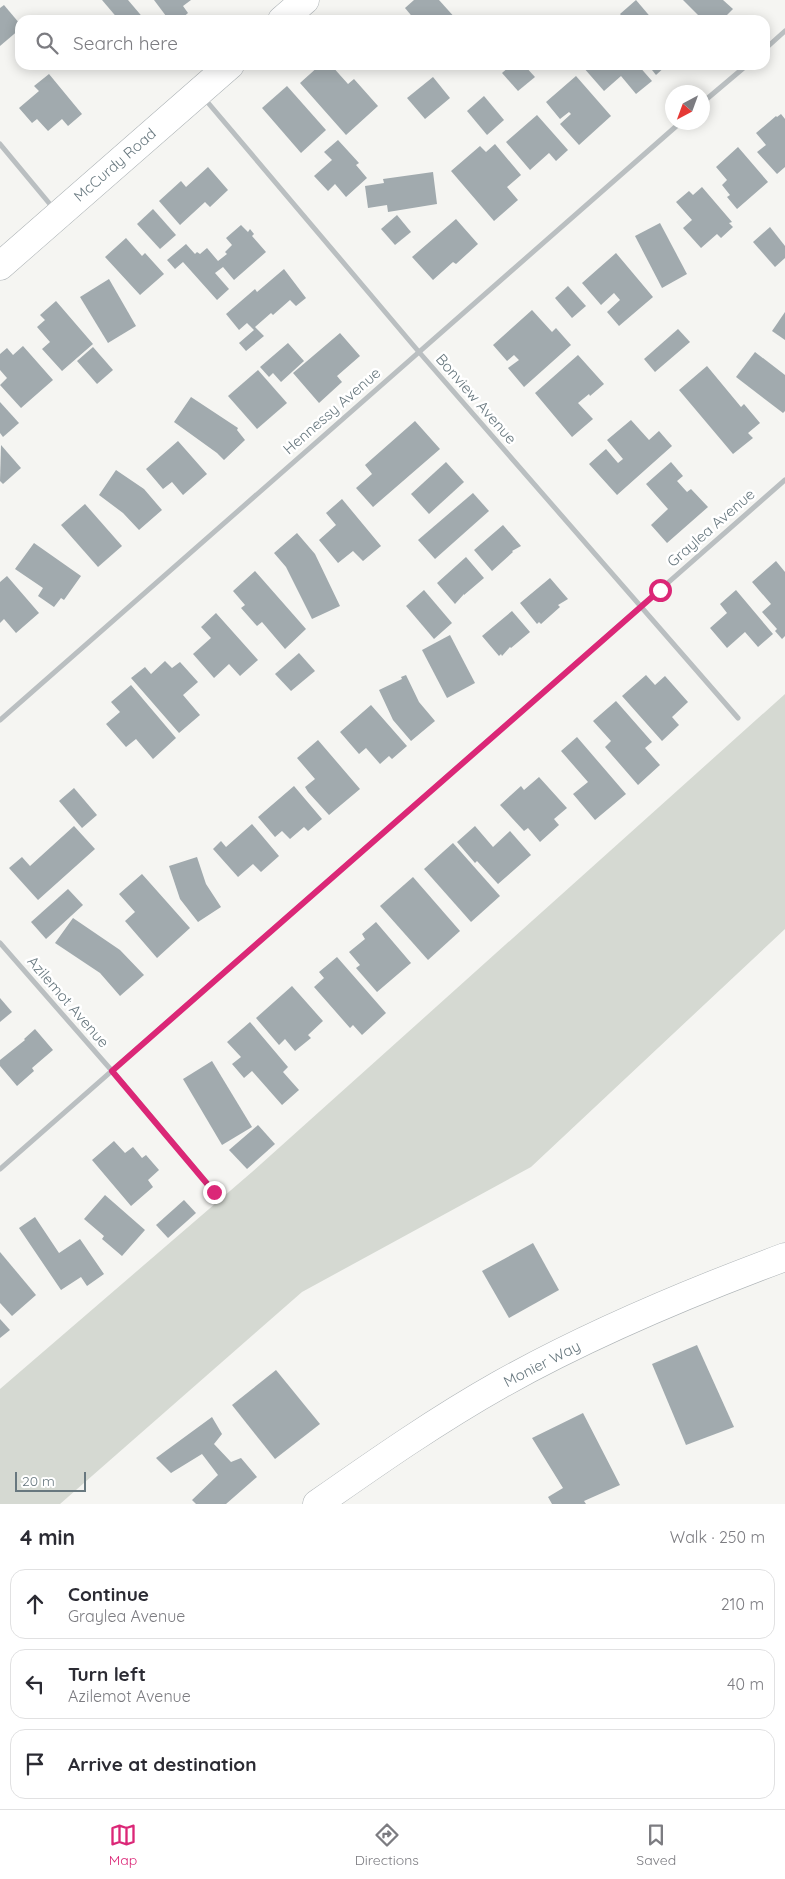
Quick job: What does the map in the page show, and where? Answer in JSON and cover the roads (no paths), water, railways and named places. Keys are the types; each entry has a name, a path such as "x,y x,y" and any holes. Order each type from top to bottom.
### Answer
{"street":[{"path":"288,15 305,0"},
{"path":"770,44 785,31"},
{"name":"McCurdy Road","path":"0,266 224,70"},
{"path":"710,97 740,70"},
{"name":"Bonview Avenue","path":"199,92 419,352 738,718"},
{"name":"Hennessy Avenue","path":"0,720 672,130"},
{"path":"0,144 59,214"},
{"name":"Graylea Avenue","path":"0,1169 785,480"},
{"name":"Azilemot Avenue","path":"0,943 112,1071 214,1192"},
{"name":"Monier Way","path":"317,1504 435,1423 503,1383 573,1347 702,1288 785,1258"}]}
